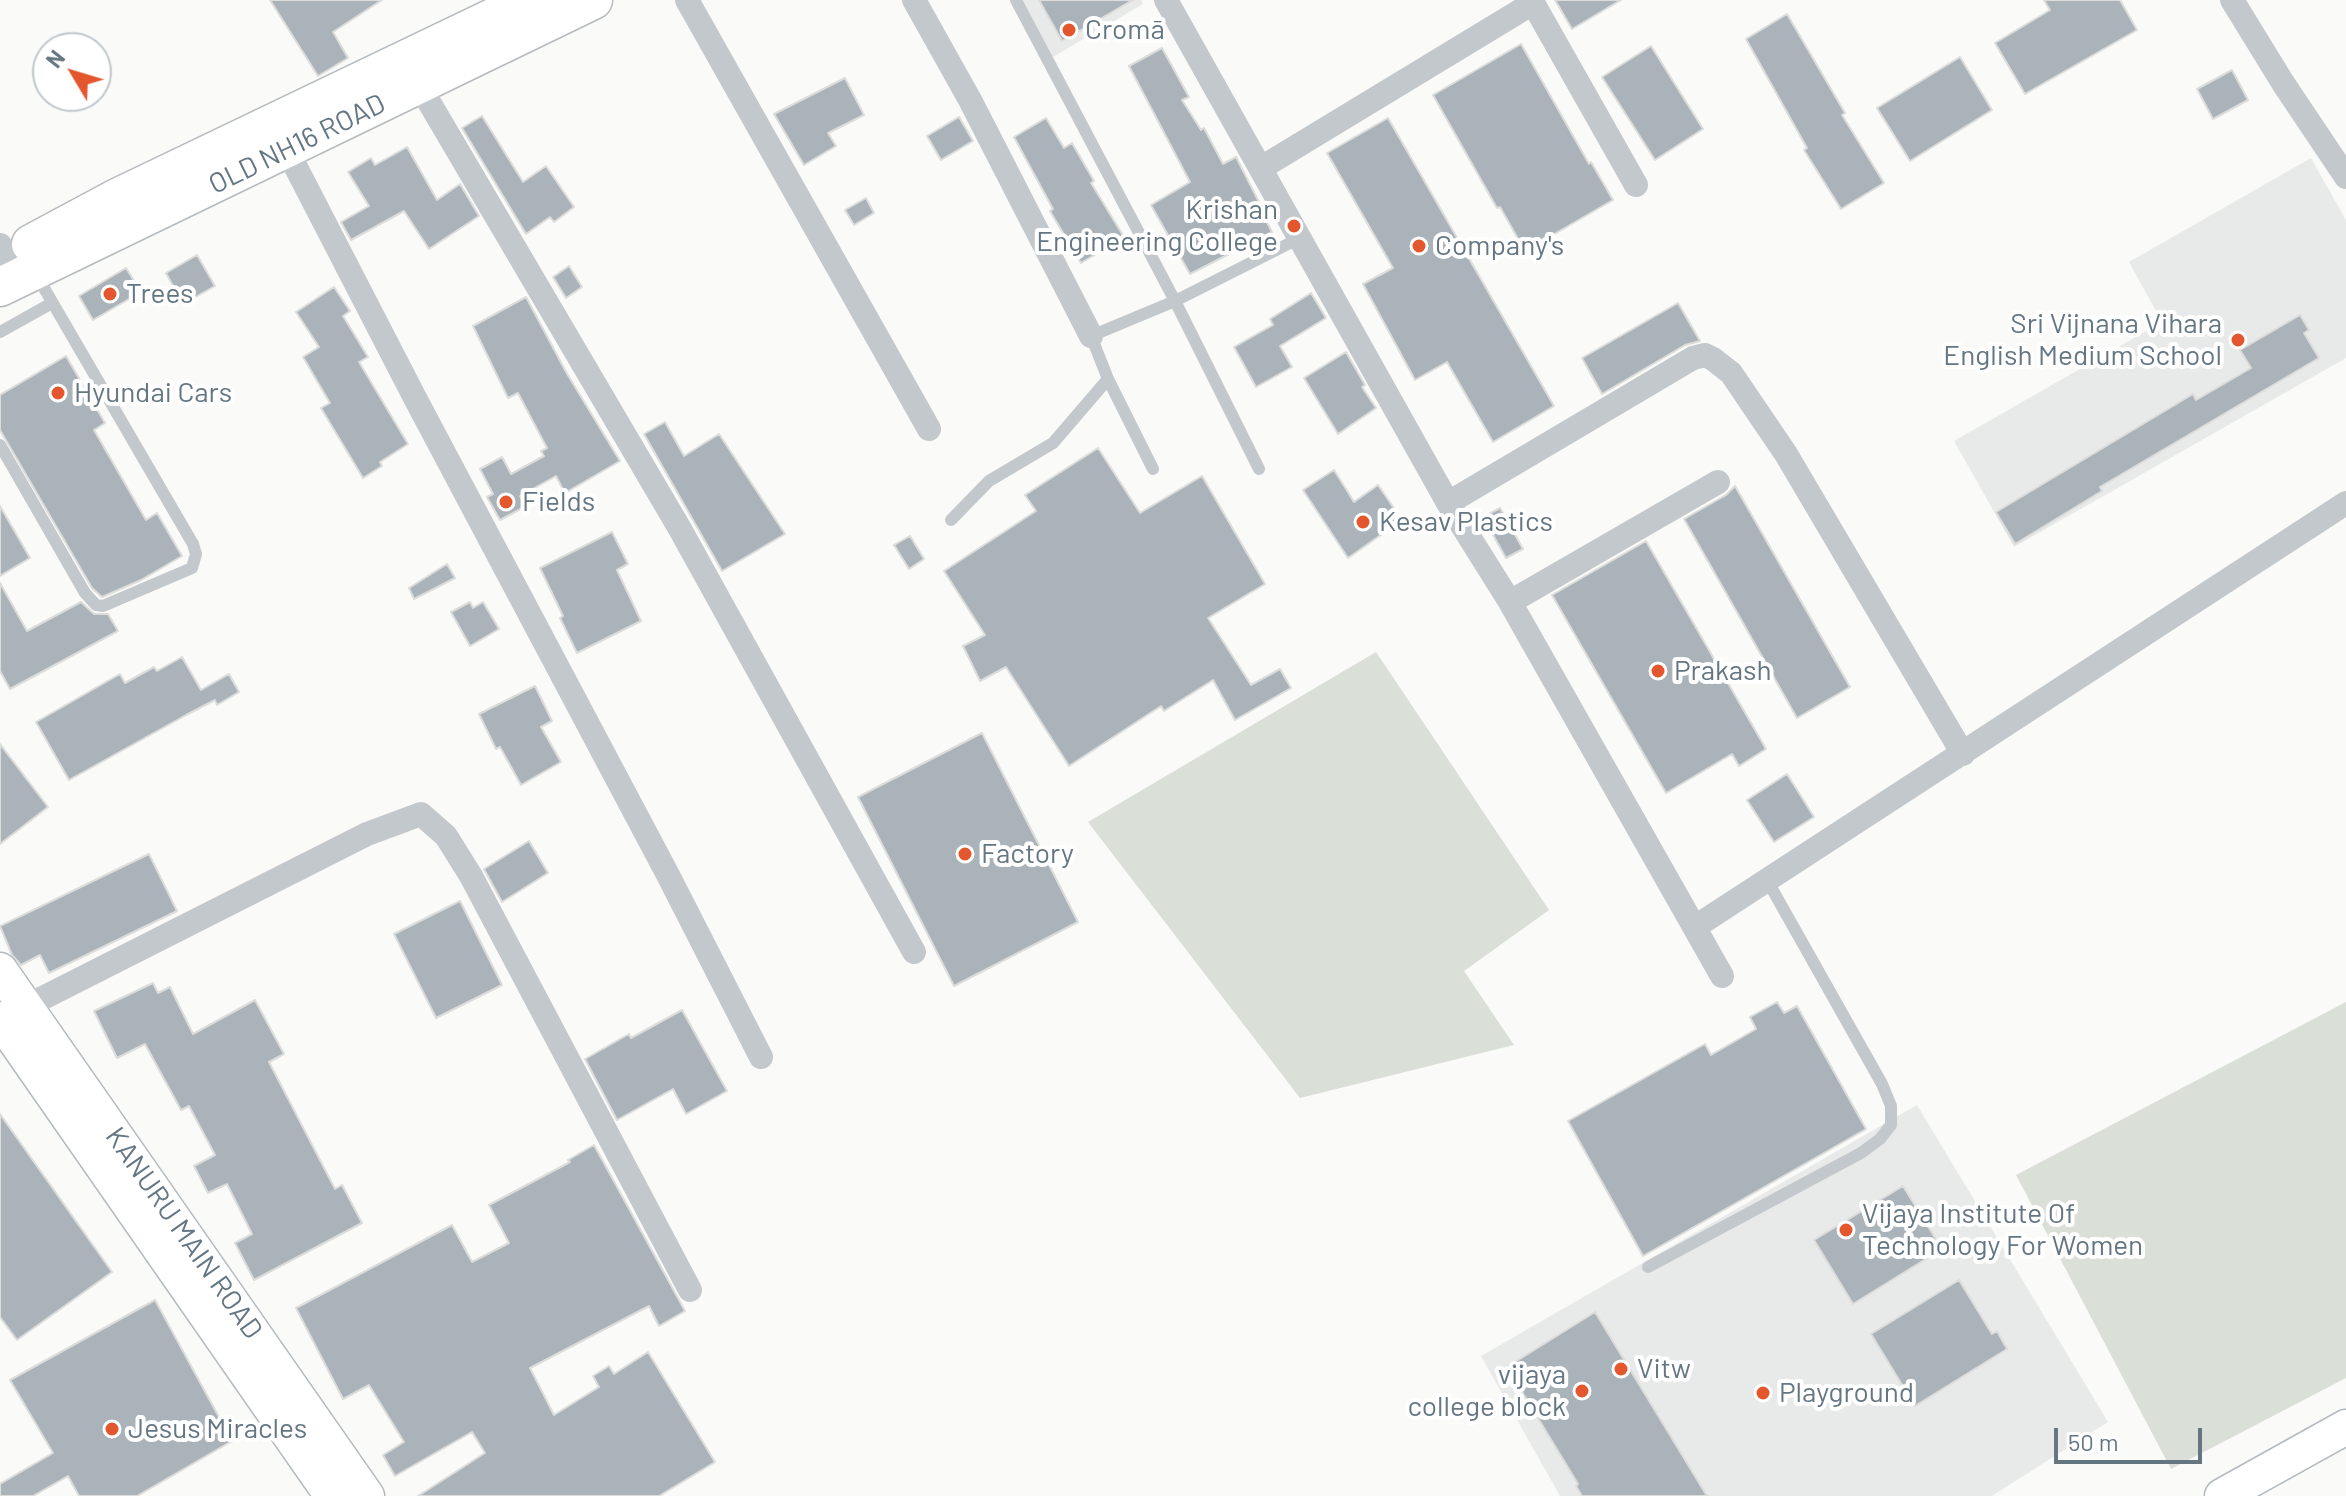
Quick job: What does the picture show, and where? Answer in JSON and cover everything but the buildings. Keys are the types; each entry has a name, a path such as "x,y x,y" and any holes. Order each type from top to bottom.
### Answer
{"main road":[{"name":"OLD NH16 ROAD","path":"8,263 129,192 530,0"},
{"name":"OLD NH16 ROAD","path":"8,263 287,150 593,0"},
{"name":"KANURU MAIN ROAD","path":"0,970 13,1013 346,1491"},
{"path":"2222,1496 2343,1435"}],"street":[{"path":"687,0 929,429"},
{"path":"914,0 970,100 1091,336"},
{"path":"1166,0 1448,503 1510,602 1722,976"},
{"path":"2232,0 2346,177"},
{"path":"1261,168 1532,1 1636,185"},
{"path":"419,85 680,529 914,952"},
{"path":"287,150 761,1057"},
{"path":"1448,503 1693,358 1705,355 1731,373 1786,454 1963,754"},
{"path":"1510,602 1718,482"},
{"path":"1695,927 2346,503"},
{"path":"13,1013 367,834 421,814 446,836 471,876 690,1290"}],"lane":[{"path":"1016,0 1175,301 1259,469"},
{"path":"1153,469 1108,379 1091,336 1175,301 1300,238"},
{"path":"0,445 85,593 96,605 103,606 192,568 196,554 193,544 52,303 8,263"},
{"path":"0,332 52,303"},
{"path":"951,520 989,481 1053,443 1108,379"},
{"path":"1648,1267 1861,1153 1880,1139 1891,1125 1891,1106 1882,1084 1767,880"}],"shaded area":[{"name":"Cromā","path":"1023,0 1141,0 1143,4 1053,57"},
{"name":"Sri Vijnana Vihara English Medium School","path":"2311,158 2346,220 2346,358 2014,547 1954,441 2162,322 2129,262"},
{"path":"1376,652 1549,910 1464,971 1514,1045 1300,1098 1088,822"},
{"path":"2346,1002 2346,1378 2171,1469 2016,1175"},
{"name":"Vijaya Institute Of Technology For Women","path":"1917,1105 2108,1422 1992,1496 1560,1496 1481,1356"}],"place":[{"name":"Cromā","path":"1069,30"},
{"name":"Krishan Engineering College","path":"1294,226"},
{"name":"Company's","path":"1419,246"},
{"name":"Trees","path":"110,294"},
{"name":"Sri Vijnana Vihara English Medium School","path":"2238,340"},
{"name":"Hyundai Cars","path":"58,393"},
{"name":"Fields","path":"506,502"},
{"name":"Kesav Plastics","path":"1363,522"},
{"name":"Prakash","path":"1658,671"},
{"name":"Factory","path":"965,854"},
{"name":"Vijaya Institute Of Technology For Women","path":"1846,1230"},
{"name":"Vitw","path":"1621,1369"},
{"name":"vijaya college block","path":"1582,1391"},
{"name":"Playground","path":"1763,1393"},
{"name":"Jesus Miracles","path":"112,1429"}]}
